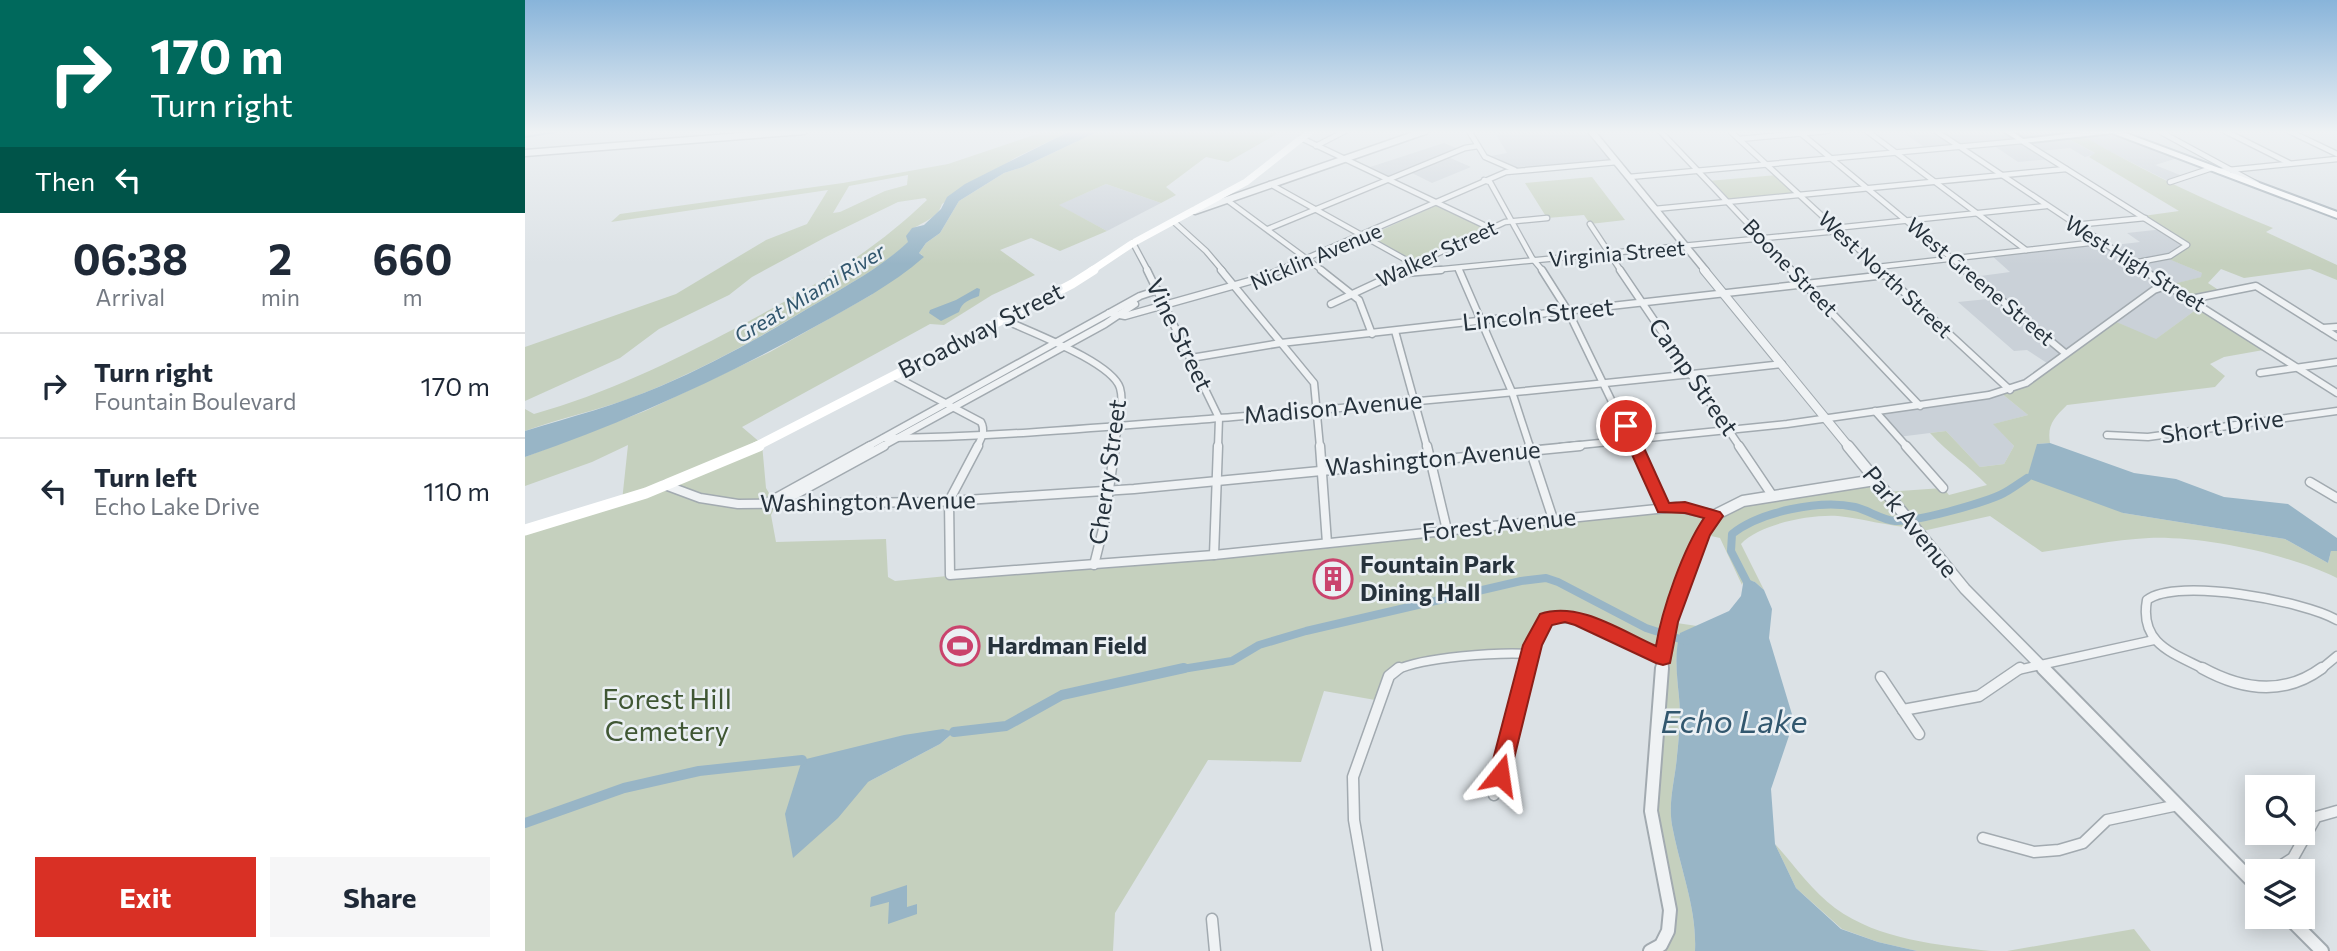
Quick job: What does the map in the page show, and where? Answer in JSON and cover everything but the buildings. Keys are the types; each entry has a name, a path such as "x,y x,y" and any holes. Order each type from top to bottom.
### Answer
{"main road":[{"name":"Broadway Street","path":"525,530 588,513 762,444 1079,280 1133,243 1194,211 1224,199 1255,175"},
{"path":"2229,175 2337,215"}],"street":[{"path":"1224,199 1294,175"},
{"path":"1378,175 1490,228"},
{"path":"1268,229 1399,175"},
{"name":"Nicklin Avenue","path":"776,505 1102,317 1130,318 1273,278 1309,259 1502,175"},
{"path":"1629,177 1645,175"},
{"name":"Boone Street","path":"1702,175 1920,406"},
{"name":"West North Street","path":"1778,175 2010,390"},
{"name":"West Greene Street","path":"1851,175 2065,353"},
{"path":"1926,175 2026,250"},
{"path":"1655,209 1986,175"},
{"name":"West High Street","path":"2001,175 2099,242 2337,393"},
{"path":"2077,175 2187,245 2184,249 2164,257 2133,263"},
{"path":"2170,182 2195,175"},
{"path":"2242,175 2263,188"},
{"name":"Park Avenue","path":"1629,177 1965,589 2245,871"},
{"path":"1487,181 1569,312 1664,508"},
{"path":"1270,184 1415,265 1431,271"},
{"path":"1224,199 1309,259 1352,295 1363,306 1372,334"},
{"name":"Virginia Street","path":"1395,274 1687,247 2046,206"},
{"name":"Walker Street","path":"1331,304 1490,228 1511,221 1547,218"},
{"path":"2073,225 2145,218"},
{"path":"1174,222 1206,251 1314,383 1327,543"},
{"name":"Camp Street","path":"1590,223 1772,495"},
{"path":"1877,267 2099,242"},
{"name":"Vine Street","path":"1133,243 1167,306 1219,418 1214,555"},
{"path":"1459,269 1512,392 1553,519"},
{"name":"Lincoln Street","path":"1191,358 1281,342 1482,322 1886,275"},
{"name":"Washington Avenue","path":"664,485 700,498 738,504 949,500 1215,481 1428,459 1633,442 1827,419 2010,390 2026,383 2154,290 2169,285"},
{"path":"2191,299 2256,286 2337,337"},
{"name":"Nicklin Avenue","path":"1056,345 1159,291"},
{"name":"Cherry Street","path":"1005,320 1091,362 1112,376 1119,386 1121,399 1118,425 1094,565"},
{"path":"2322,328 2337,327"},
{"path":"1395,331 1416,400 1447,530"},
{"path":"2260,373 2337,362"},
{"name":"Madison Avenue","path":"884,438 983,435 1318,410 1605,384 1782,364"},
{"path":"894,376 981,422 984,428 983,435 949,500"},
{"name":"Nicklin Avenue","path":"764,505 884,438 949,406"},
{"path":"1875,411 1943,488"},
{"name":"Short Drive","path":"2107,435 2148,437 2337,411"},
{"path":"1650,951 1661,945 1668,931 1670,910 1651,811 1663,657 1669,622 1702,534 1714,516 1743,502 1772,495 1875,480"},
{"path":"2310,482 2337,498"},
{"name":"Forest Avenue","path":"949,500 950,575 1214,555 1664,508 1685,508 1714,516"},
{"path":"2337,620 2333,616 2303,606 2267,599 2189,591 2155,593 2147,600 2145,610 2146,621 2154,640 2231,683 2260,688 2289,686 2326,667 2337,656"},
{"path":"1494,795 1532,650 1546,619 1565,615 1663,657"},
{"path":"1903,710 1979,696 2021,668 2154,640"},
{"path":"1377,951 1354,820 1353,777 1389,676 1397,669 1412,664 1532,650"},
{"path":"1881,677 1919,734"},
{"path":"1983,838 2034,852 2059,850 2083,843 2107,820 2178,805"},
{"path":"2291,859 2315,817 2337,811"},
{"path":"1212,919 1215,951"},
{"path":"2300,929 2322,951"}],"shaded area":[{"path":"1378,175 1401,175 1388,180"},
{"path":"1417,175 1451,175 1432,183"},
{"path":"2157,175 2185,177 2170,182"},
{"path":"1106,184 1161,203 1107,231 1058,205"},
{"path":"2164,229 2187,245 2165,257 2202,273 2202,277 2170,285 2201,306 2155,340 2112,320 2050,365 2027,350 2014,351 1958,302 1998,298 1973,277 2010,272 1990,254 2099,242 2106,246 2140,242 2127,233"},
{"path":"2001,393 2028,415 1994,424 2014,446 2004,464 1980,467 1946,431 1898,437 1875,411"}],"green space":[{"path":"885,175 906,175 849,186 833,213 885,191 907,185 908,175 987,175 942,204 936,214 909,232 909,242 885,261 743,346 677,379 631,398 525,431 525,409 534,414 586,397 662,365 736,328 812,286 860,255 927,200 925,198 898,202 826,237 752,277 729,295 659,329 620,358 525,401 525,347 676,294 766,240 807,224 828,190 611,222 620,214"},
{"name":"Forest Hill Cemetery","path":"1000,175 1181,175 1166,187 1176,195 1161,203 1106,184 1059,205 1107,231 1060,251 1031,238 1000,250 1035,275 992,295 944,325 930,324 742,427 762,444 766,488 776,505 771,515 776,542 886,539 888,577 895,581 1676,507 1715,515 1726,508 1875,480 1885,492 1943,488 1949,495 1987,485 1930,433 1946,431 1980,467 2004,464 2014,446 1993,424 2028,415 2001,393 2026,382 2112,320 2156,339 2201,306 2269,349 2224,357 2210,364 2225,376 2215,387 2067,405 2052,422 2050,443 2037,444 2123,513 2285,539 2328,563 2331,551 2337,551 2337,578 2295,561 2220,543 2149,538 2042,552 1990,516 1918,532 1914,528 1827,516 1772,526 1741,544 1764,590 1755,582 1744,579 1742,585 1720,538 1702,534 1670,622 1697,626 1681,633 1677,648 1680,704 1671,811 1694,920 1695,951 1650,951 1668,931 1655,839 1663,657 1581,620 1546,619 1530,654 1509,653 1397,669 1381,701 1324,691 1301,762 1208,760 1115,913 1113,951 525,951 525,530 622,501 628,445 592,462 525,486 525,457 645,411 770,352 871,295 922,255 919,253 926,243 940,233 959,201","holes":["943,729 953,733 940,744 868,782"]},
{"path":"1777,175 1798,194 1727,202 1708,181"},
{"path":"2120,175 2157,175 2273,228 2266,232 2337,265 2337,280 2310,269 2244,278 2221,269 2208,283 2223,293 2191,299 2169,285 2201,277 2202,273 2164,257 2187,247 2143,216 2179,211"},
{"path":"1592,177 1625,220 1590,224 1584,215 1547,218 1525,183"},
{"path":"1437,205 1490,228 1415,265 1364,238"},
{"path":"1775,844 1819,894 1852,919 1910,939 1991,951 1917,951 1878,942 1842,929 1796,888"},
{"path":"2134,929 2151,951 2007,951"}],"water":[{"path":"982,175 1000,175 959,201 940,233 926,243 919,253 924,257 872,294 710,381 637,414 525,457 525,431 644,393 699,369 846,286 908,242 906,236 912,228 924,225 941,209 947,197"},
{"path":"980,289 979,296 964,304 959,312 941,321 929,313 930,310"},
{"path":"2050,443 2134,473 2176,479 2224,497 2288,504 2337,538 2337,551 2331,551 2328,563 2285,539 2123,513 2027,478 2037,444"},
{"name":"Echo Lake","path":"1744,578 1755,582 1764,590 1772,609 1769,638 1794,721 1771,789 1775,844 1796,888 1841,929 1878,942 1917,951 1695,951 1694,920 1671,820 1680,719 1677,649 1680,633 1729,611 1741,596"},
{"path":"943,729 954,732 940,744 868,782 838,818 793,858 785,814 802,760 904,735"},
{"path":"907,885 907,907 917,904 917,914 888,924 889,902 870,907 871,897"}],"waterway":[{"path":"1749,586 1731,551 1732,534 1758,519 1808,506 1841,505 1865,510 1885,519 1905,521 1990,499 2027,478"},
{"path":"1176,670 1232,661 1259,645 1306,631 1521,581 1546,578 1646,628 1686,641"},
{"path":"954,732 1006,726 1062,695 1184,668"},
{"path":"525,823 624,788 699,771 802,760"}],"place":[{"name":"Fountain Park Dining Hall","path":"1333,579"},
{"name":"Hardman Field","path":"960,646"}],"route":[{"path":"1500,775 1533,645 1541,625 1553,616 1565,615 1663,657 1669,622 1702,534 1714,516 1698,510 1664,508 1626,426"}],"water label":[{"name":"Great Miami River","path":"810,294"}]}
